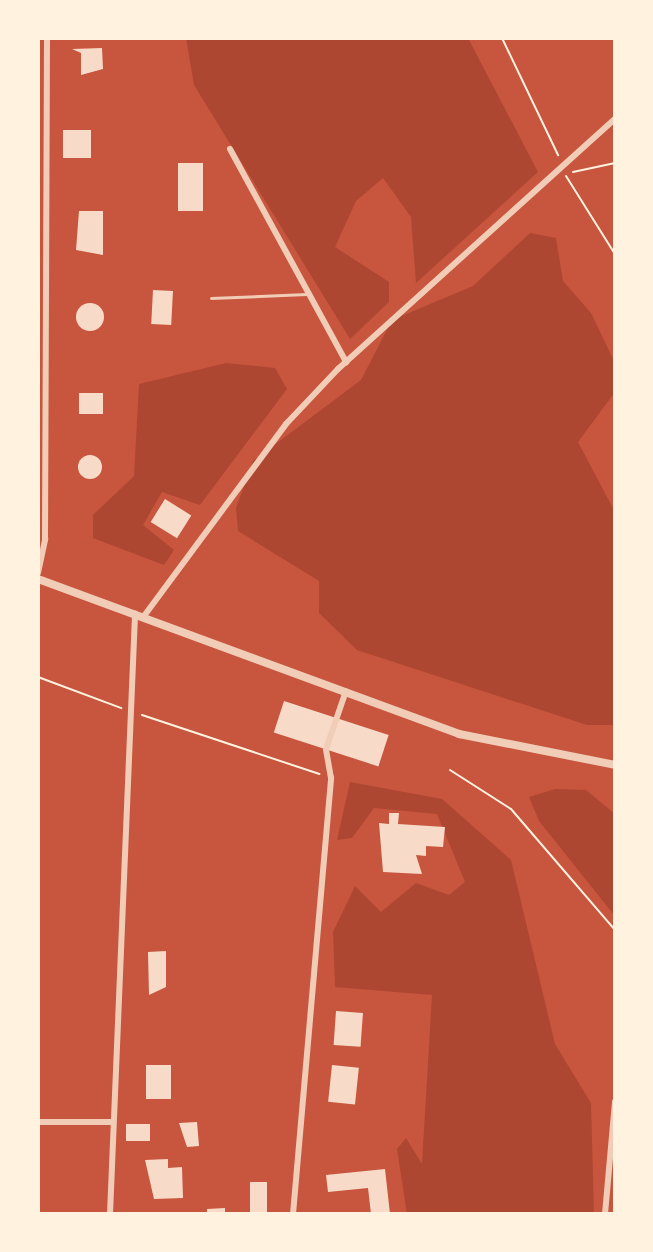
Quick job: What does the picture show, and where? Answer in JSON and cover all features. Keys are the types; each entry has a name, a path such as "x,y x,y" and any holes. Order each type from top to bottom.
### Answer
{"street":[{"path":"38,573 45,539 47,38"},
{"path":"110,1214 126,710 140,614 286,424 346,362 564,172 615,119"},
{"path":"230,149 346,362"},
{"path":"38,579 459,734 615,765"},
{"path":"293,1214 331,778 326,749 346,691"},
{"path":"605,1214 615,1101"},
{"path":"38,1122 113,1122"}],"lane":[{"path":"211,298 309,294"}],"path":[{"path":"502,38 545,117 564,172 615,254"},
{"path":"564,172 615,163"},
{"path":"38,677 126,710 331,778"},
{"path":"450,770 511,809 615,930"}],"shaded area":[{"path":"186,38 468,38 538,172 416,283 411,217 383,178 356,201 335,247 389,282 389,302 350,339 194,85"},
{"path":"530,233 556,238 563,281 591,313 615,363 615,392 578,442 615,512 615,725 587,725 357,650 319,613 319,581 238,531 236,508 253,461 361,380 392,320 473,286"},
{"path":"226,363 275,368 287,389 200,505 162,492 143,525 174,550 164,565 93,538 93,515 134,476 139,384"},
{"path":"350,782 442,799 511,860 555,1044 591,1103 594,1214 407,1214 397,1149 406,1138 422,1164 432,995 335,987 333,932 355,886 381,912 416,883 449,895 465,882 437,814 374,808 352,838 337,840"},
{"path":"555,789 586,790 615,814 614,915 539,821 529,797"}],"building":[{"path":"102,48 103,69 81,75 81,53 72,49"},
{"path":"63,130 91,130 91,158 63,158"},
{"path":"178,163 203,163 203,211 178,211"},
{"path":"79,211 103,211 103,255 76,250"},
{"path":"153,290 173,291 171,325 151,324"},
{"path":"90,303 100,307 104,317 100,327 90,331 80,327 76,317 80,307"},
{"path":"79,393 103,393 103,414 79,414"},
{"path":"90,455 98,459 102,467 98,475 90,479 82,475 78,467 82,459"},
{"path":"165,499 191,515 177,538 151,522"},
{"path":"284,701 389,735 378,766 274,732"},
{"path":"389,813 399,813 398,824 445,827 443,847 426,846 426,856 416,855 422,874 383,872 379,823 389,824"},
{"path":"166,951 166,987 149,995 148,952"},
{"path":"336,1011 363,1013 361,1047 334,1045"},
{"path":"146,1065 171,1065 171,1099 146,1099"},
{"path":"332,1065 359,1068 355,1105 328,1102"},
{"path":"197,1122 199,1146 187,1147 179,1123"},
{"path":"126,1124 150,1124 150,1141 126,1141"},
{"path":"168,1159 168,1168 182,1167 183,1198 154,1199 145,1160"},
{"path":"385,1169 390,1214 371,1214 368,1188 328,1192 326,1175"},
{"path":"250,1182 267,1182 267,1214 250,1214"},
{"path":"225,1208 225,1214 207,1214 207,1209"}]}
